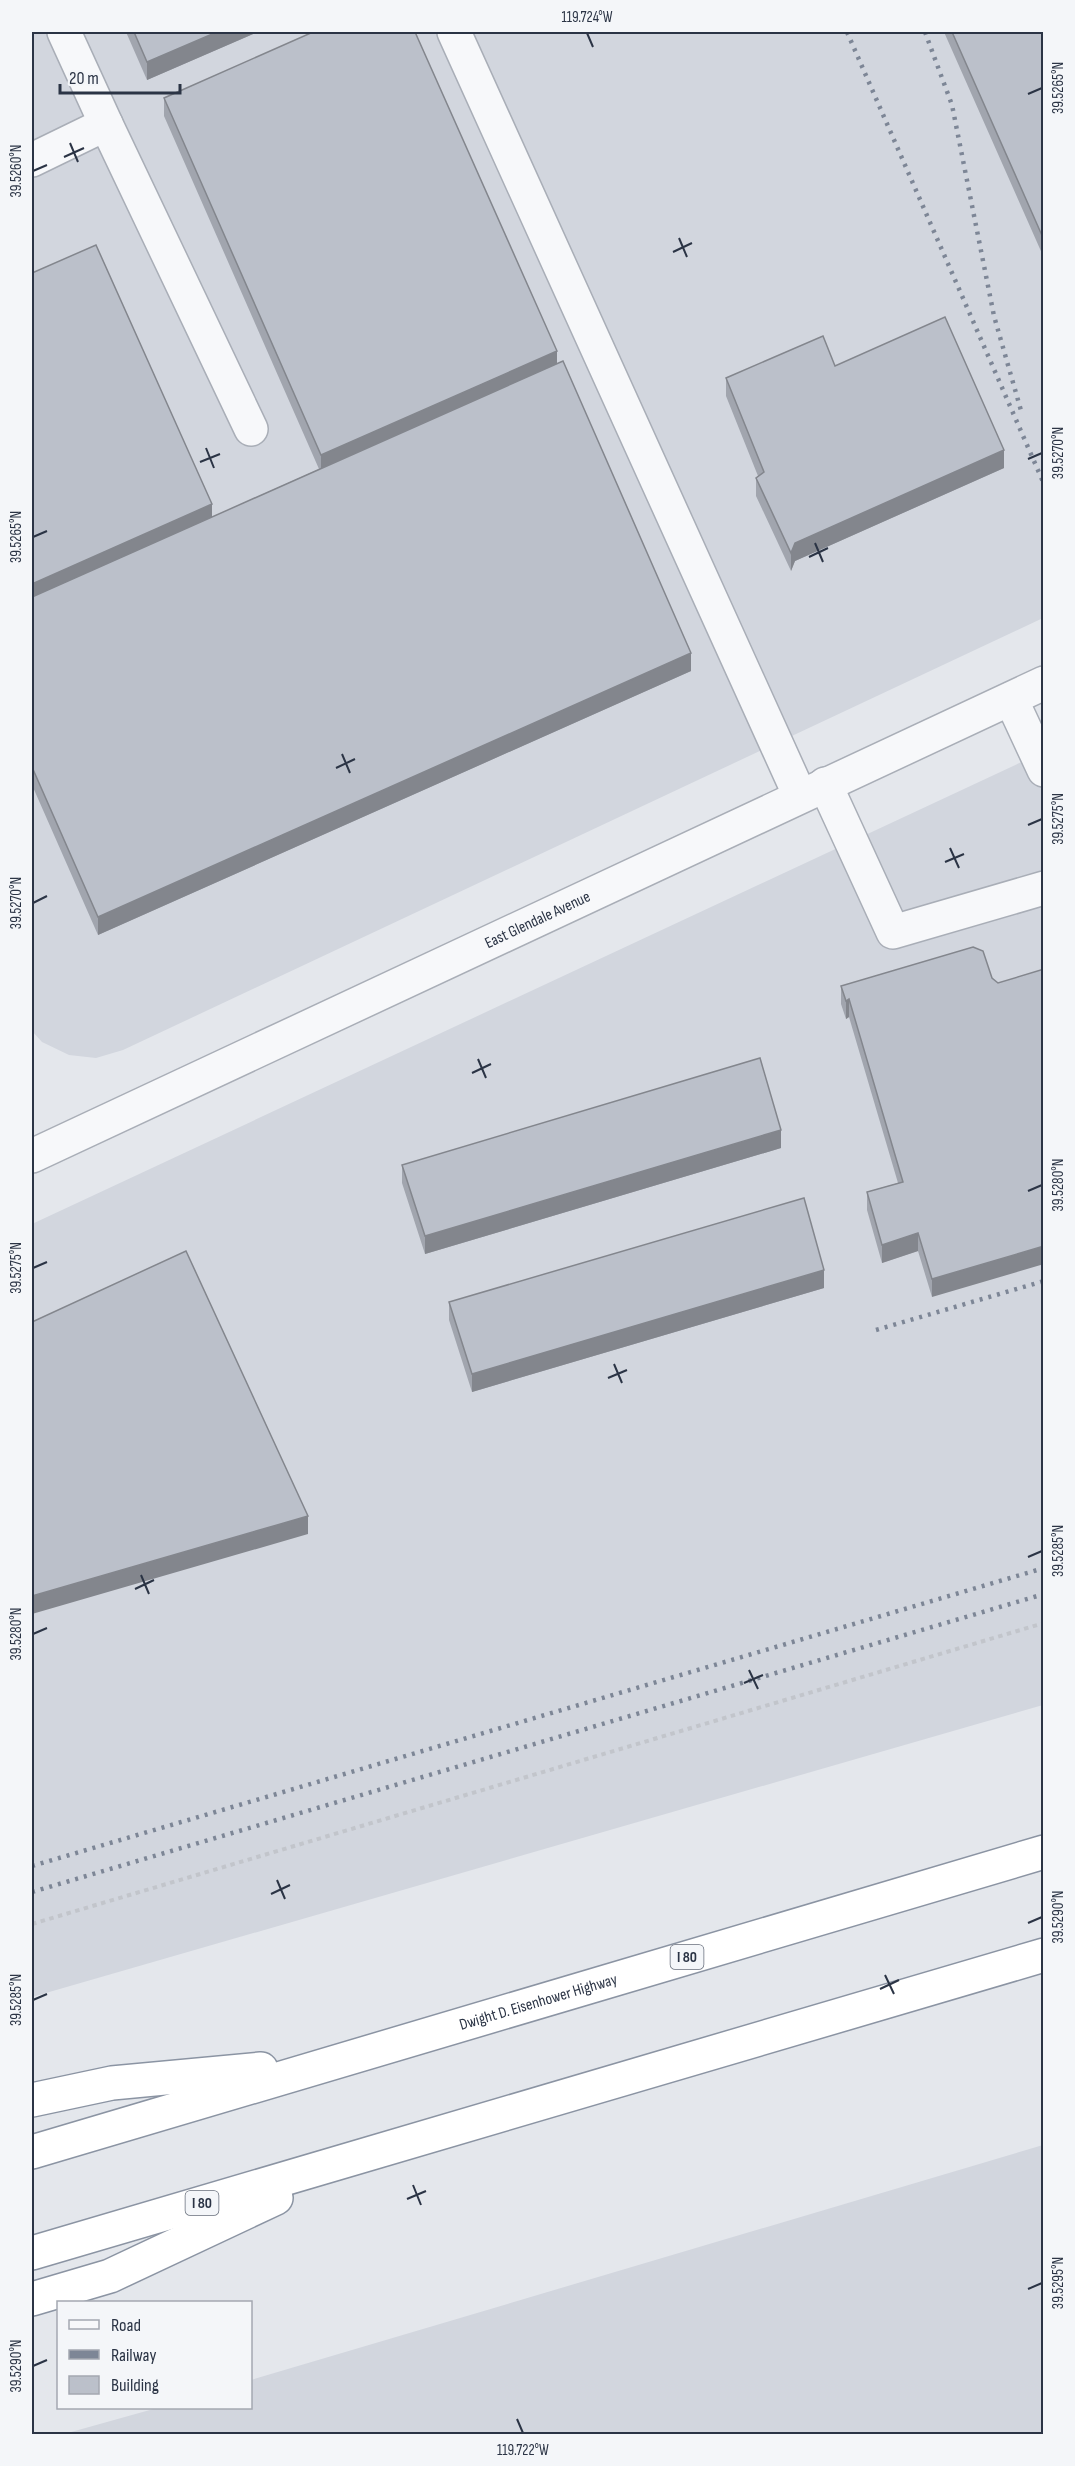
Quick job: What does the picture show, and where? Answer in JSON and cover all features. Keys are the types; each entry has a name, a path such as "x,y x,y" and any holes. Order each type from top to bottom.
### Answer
{"highway":[{"name":"Dwight D. Eisenhower Highway","path":"32,2152 1044,1852"},
{"name":"I 80","path":"32,2253 1044,1955"},
{"path":"32,2100 112,2083 332,2063"},
{"path":"32,2299 111,2276 373,2153"}],"street":[{"path":"64,32 251,429"},
{"path":"454,32 812,790 893,932 1044,888"},
{"path":"32,160 106,124"},
{"name":"East Glendale Avenue","path":"32,1156 1044,683"},
{"path":"1011,699 1044,770"}],"path":[{"path":"32,1924 1044,1623"}],"shaded area":[{"path":"32,32 1043,32 1043,618 123,1050 96,1058 69,1055 42,1042 32,1031"},
{"path":"1043,752 1043,1705 32,1997 32,1224"},
{"path":"1043,2145 1043,2434 64,2434 153,2409 252,2409 252,2380"}],"building":[{"path":"134,32 217,32 147,62"},
{"path":"313,32 415,32 557,351 321,455 164,98"},
{"path":"952,32 1044,32 1044,240"},
{"path":"96,245 212,504 32,584 32,273"},
{"path":"945,317 1004,450 795,543 791,553 756,478 764,472 726,378 823,336 835,366"},
{"path":"563,361 691,653 98,917 32,767 32,597"},
{"path":"973,947 983,951 992,978 998,983 1044,969 1044,1246 932,1279 918,1233 882,1245 867,1192 903,1182 849,999 846,1001 841,986"},
{"path":"760,1058 781,1130 425,1236 402,1165"},
{"path":"804,1198 824,1270 472,1374 449,1302"},
{"path":"186,1251 308,1516 32,1596 32,1322"}],"railway":[{"path":"847,32 1044,484"},
{"path":"925,32 952,105 994,316 1022,414"},
{"path":"876,1330 1044,1281"},
{"path":"32,1866 1044,1568"},
{"path":"32,1892 1044,1594"}]}
